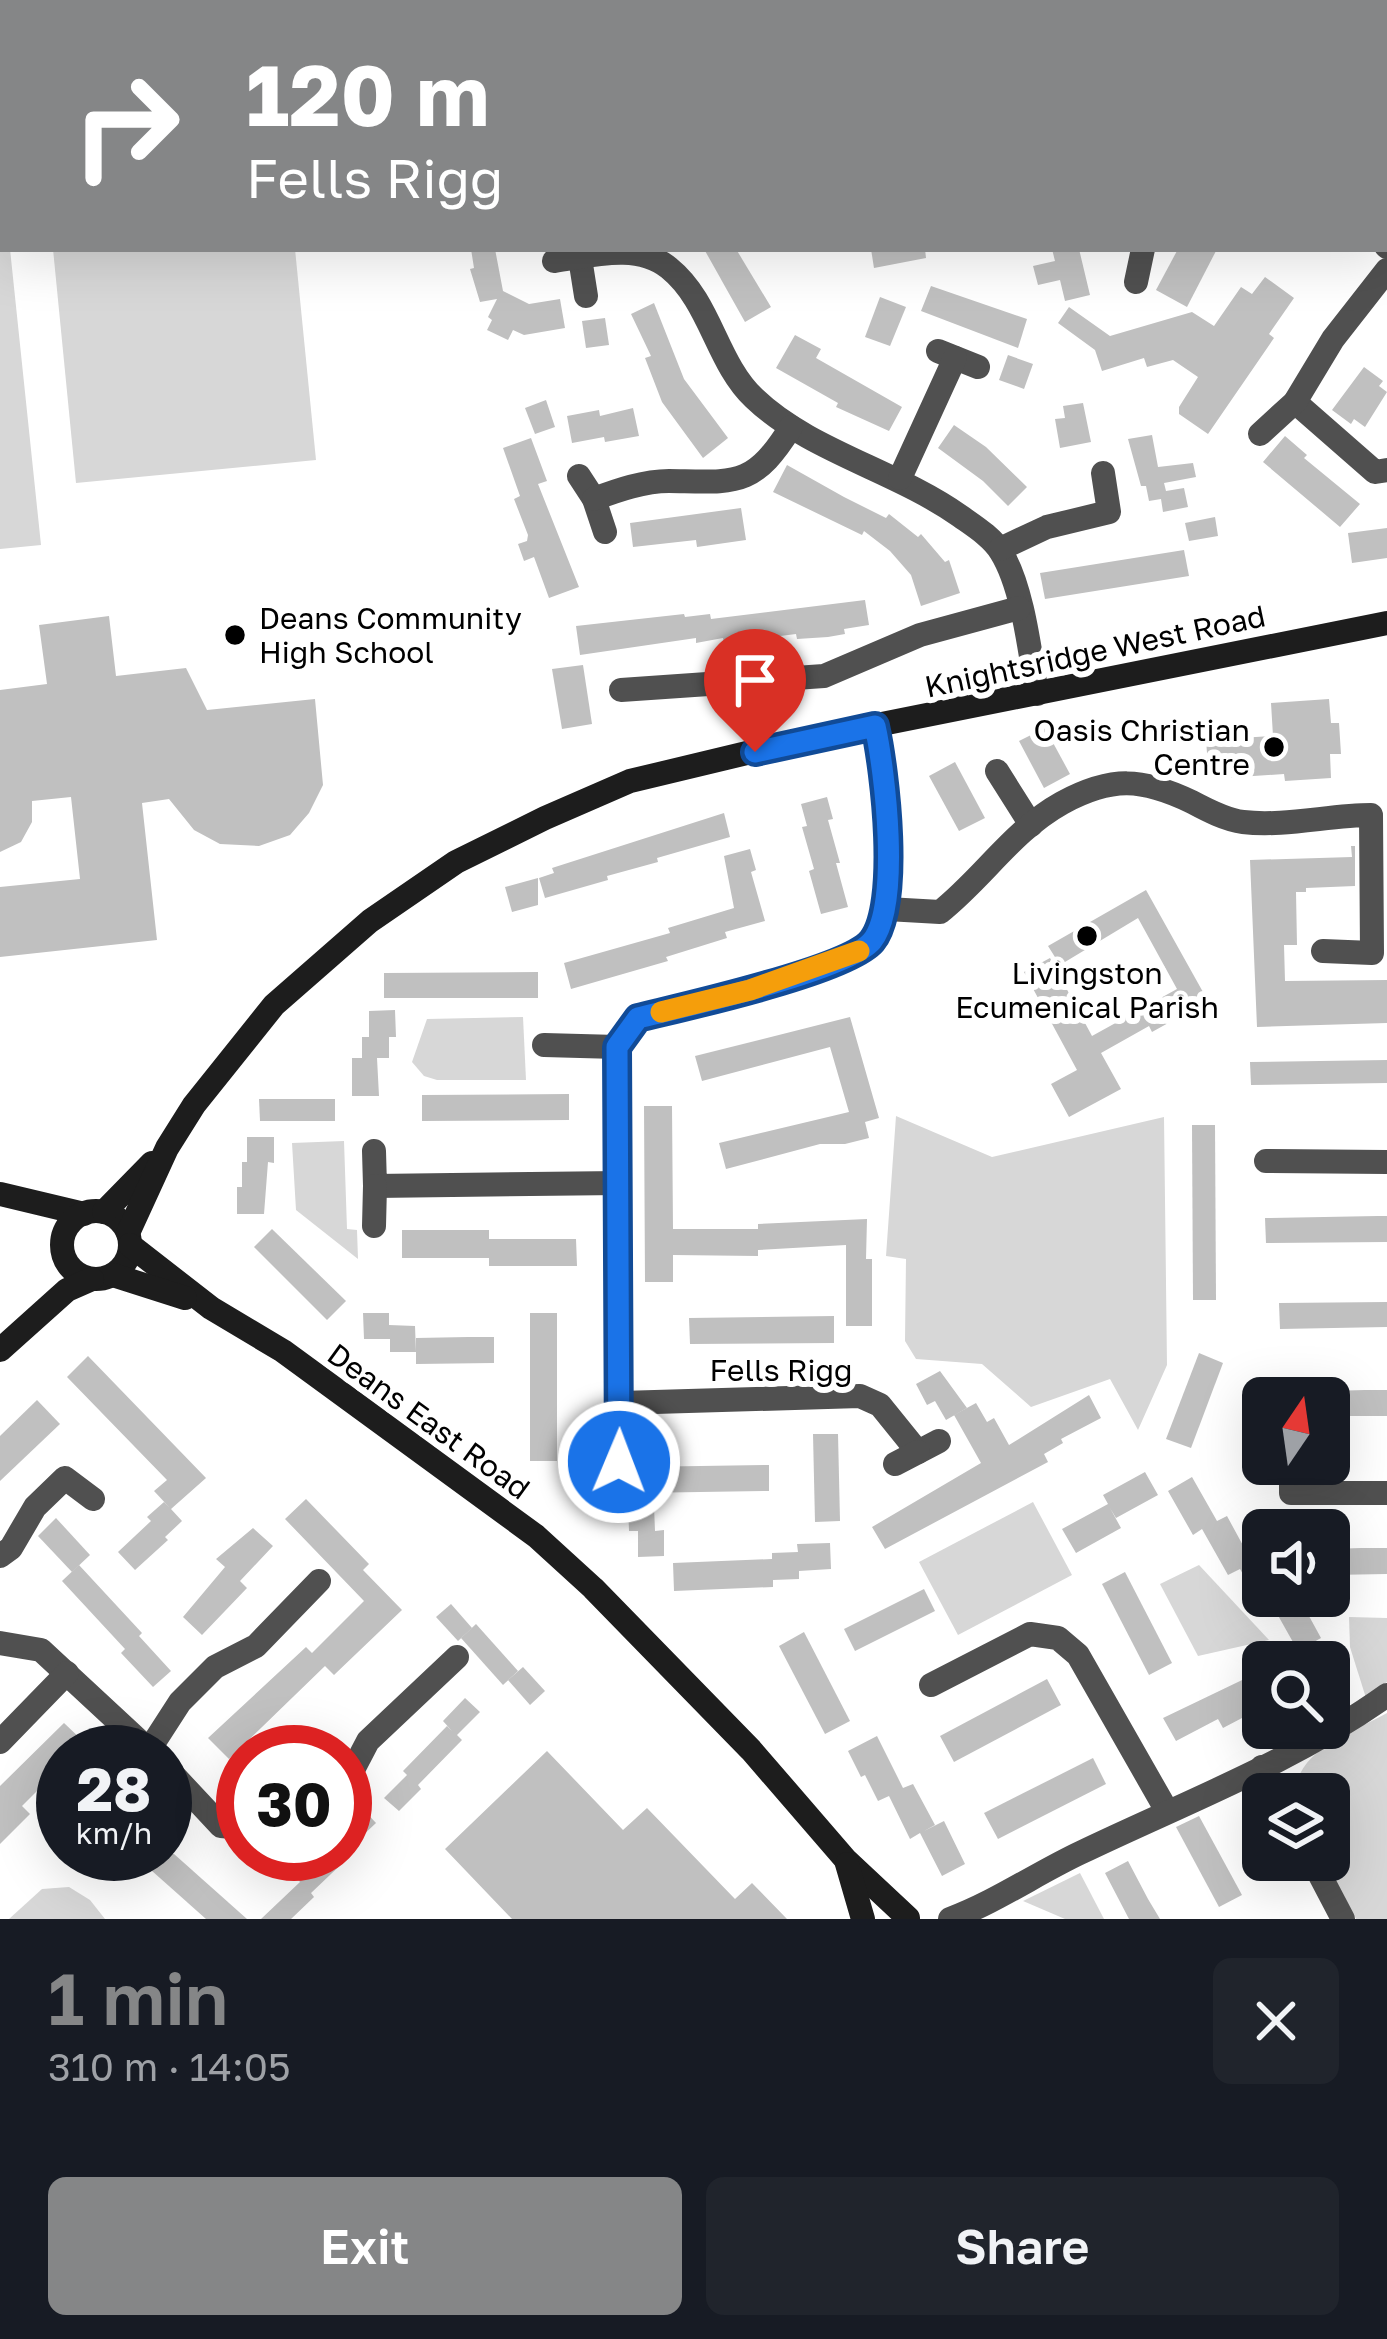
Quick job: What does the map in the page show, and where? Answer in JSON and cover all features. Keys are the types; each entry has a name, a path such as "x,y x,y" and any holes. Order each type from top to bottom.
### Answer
{"street":[{"path":"1136,282 1142,252"},
{"path":"554,261 631,254 669,268 702,306 750,396 791,427 927,493 1000,549 1019,608 1037,694"},
{"path":"580,257 586,296"},
{"path":"1260,434 1295,402 1334,339 1387,270"},
{"path":"900,478 957,358"},
{"path":"1295,402 1375,472 1387,470"},
{"path":"594,499 664,481 710,484 743,478 770,462 791,427"},
{"path":"1000,549 1047,527 1110,521 1102,472"},
{"path":"579,476 594,499 605,532"},
{"path":"621,690 662,697 824,676 920,635 1019,608"},
{"name":"Knightsridge West Road","path":"129,1239 167,1148 194,1105 274,1005 370,921 456,862 630,782 875,726 1387,623"},
{"path":"619,1462 617,1047 638,1018 750,990 852,957 872,941 887,909 884,767 875,726"},
{"path":"997,771 1030,825"},
{"path":"887,909 940,912 970,888 1012,837 1062,803 1106,783 1135,782 1162,788 1242,822 1357,807 1372,952 1323,952"},
{"path":"544,1045 617,1047"},
{"name":"Knightsridge West Road","path":"94,1213 167,1148"},
{"path":"374,1151 374,1226"},
{"path":"1266,1161 1387,1162"},
{"path":"375,1186 620,1183"},
{"path":"0,1350 67,1290 103,1277 128,1257 129,1239 122,1224 94,1213 4,1196"},
{"path":"4,1196 63,1250 76,1272 103,1277"},
{"path":"30,1320 73,1221 94,1213"},
{"name":"Deans East Road","path":"129,1239 211,1308 284,1351 536,1536 751,1750 846,1860 909,1919"},
{"name":"Deans East Road","path":"103,1277 211,1308"},
{"name":"Fells Rigg","path":"620,1402 860,1396 880,1406 917,1452"},
{"path":"0,1556 11,1548 35,1507 65,1478 92,1499"},
{"path":"1291,1485 1291,1492 1387,1493"},
{"path":"169,1725 180,1702 215,1667 256,1646 319,1581"},
{"path":"931,1685 1030,1634 1058,1638 1078,1655 1167,1811"},
{"path":"0,1643 41,1650 122,1725"},
{"path":"372,1738 457,1658"},
{"path":"0,1742 67,1673"},
{"path":"950,1919 971,1914 1041,1871 1262,1767 1387,1695"},
{"path":"1262,1767 1265,1773"},
{"path":"192,1795 216,1821"},
{"name":"Deans East Road","path":"846,1860 863,1919"},
{"path":"1323,1881 1343,1919"},
{"path":"895,1919 909,1919"}],"shaded area":[{"path":"0,252 10,252 41,545 0,549"},
{"path":"53,252 295,252 316,460 76,483"},
{"path":"523,1017 526,1080 437,1080 424,1076 412,1062 427,1019"},
{"path":"896,1116 992,1157 1164,1117 1167,1365 1138,1430 1110,1379 1031,1407 982,1364 916,1359 905,1341 906,1259 886,1256"},
{"path":"344,1141 347,1229 357,1230 358,1259 296,1210 292,1143"},
{"path":"1033,1502 1072,1575 958,1635 919,1562"},
{"path":"1199,1565 1242,1611 1242,1617 1269,1640 1242,1641 1242,1646 1198,1656 1160,1584"},
{"path":"1349,1617 1387,1618 1387,1682 1366,1698 1350,1647"},
{"path":"1387,1713 1387,1919 1356,1919 1336,1881 1350,1881 1350,1773 1301,1773 1322,1749 1350,1749 1350,1732"},
{"path":"1080,1873 1104,1919 1065,1919 1023,1901"},
{"path":"69,1887 90,1900 105,1919 9,1919 42,1889"}],"building":[{"path":"471,252 496,252 503,291 529,304 560,299 565,328 524,335 513,330 508,340 487,330 497,299 480,302 470,269 474,268"},
{"path":"706,252 738,252 771,307 745,322"},
{"path":"871,252 925,252 926,258 874,268"},
{"path":"1053,252 1080,252 1090,295 1065,301 1060,280 1038,285 1033,266 1055,261"},
{"path":"1176,252 1215,252 1187,307 1156,290"},
{"path":"1265,277 1294,298 1269,334 1274,338 1208,434 1179,414 1198,377 1173,360 1147,367 1144,358 1102,371 1095,350 1058,323 1069,307 1110,336 1192,312 1214,326 1241,287 1252,294"},
{"path":"931,286 1027,319 1018,348 921,311"},
{"path":"880,297 906,307 890,346 865,337"},
{"path":"654,303 684,379 728,438 703,458 662,402 645,358 651,356 631,314"},
{"path":"605,318 609,345 586,348 582,321"},
{"path":"795,335 821,349 816,358 902,407 889,431 836,407 838,403 776,368"},
{"path":"1008,355 1033,364 1024,389 999,380"},
{"path":"1364,367 1383,381 1379,386 1387,392 1365,427 1354,419 1351,424 1332,410"},
{"path":"546,400 555,427 535,434 525,408"},
{"path":"1083,403 1091,442 1060,448 1055,419 1065,418 1063,406"},
{"path":"633,408 639,436 572,443 567,416 599,410 600,416"},
{"path":"954,425 986,447 1027,487 1008,506 938,448"},
{"path":"1152,435 1158,467 1193,463 1196,477 1164,483 1166,491 1184,488 1188,507 1163,512 1161,499 1149,501 1146,486 1141,486 1128,439"},
{"path":"1285,436 1360,504 1340,527 1263,462"},
{"path":"531,438 547,481 538,484 579,587 549,598 534,557 524,561 518,544 527,541 528,535 503,448"},
{"path":"787,465 886,518 889,514 918,537 921,534 945,562 949,560 960,593 921,606 911,575 890,551 864,531 862,535 773,492"},
{"path":"741,508 746,540 697,547 696,540 633,547 630,523"},
{"path":"1215,517 1218,536 1189,541 1185,523"},
{"path":"1387,528 1387,558 1352,563 1348,533"},
{"path":"1184,550 1189,576 1045,599 1040,573"},
{"path":"865,600 869,625 844,629 845,634 797,639 796,634 724,643 723,638 696,643 696,638 580,655 576,626 684,614 710,614 711,619"},
{"path":"109,616 116,676 186,668 207,710 315,699 323,785 309,813 290,835 259,846 220,844 194,830 169,799 142,803 157,940 0,957 0,887 80,879 71,797 32,801 32,822 21,842 0,852 0,690 47,684 39,625"},
{"path":"583,665 592,724 562,729 552,669"},
{"name":"Oasis Christian Centre","path":"1329,699 1331,723 1339,723 1341,754 1330,754 1331,778 1285,781 1284,774 1209,779 1206,740 1273,736 1271,703"},
{"path":"1045,728 1070,774 1044,788 1019,741"},
{"path":"955,762 985,818 959,831 929,776"},
{"path":"827,797 848,907 821,914 809,871 814,869 801,804"},
{"path":"724,813 730,837 545,898 539,878 554,873 552,868"},
{"path":"1351,846 1355,846 1355,886 1296,892 1297,945 1284,945 1285,981 1387,980 1387,1023 1257,1027 1250,860 1352,857"},
{"path":"750,849 756,870 751,872 765,921 725,932 727,938 666,957 668,961 571,989 564,963 670,933 668,928 734,908 724,856"},
{"path":"538,878 538,905 512,912 505,887"},
{"path":"1146,890 1208,1001 1101,1053 1121,1089 1069,1117 1051,1084 1077,1070 1024,972 1050,958 1092,1036 1177,989 1138,918 1060,965 1048,946"},
{"path":"538,972 538,998 384,998 384,973"},
{"path":"395,1010 396,1037 389,1037 389,1058 377,1058 379,1096 352,1096 352,1058 362,1058 362,1037 369,1037 369,1011"},
{"path":"850,1017 879,1118 865,1122 869,1138 820,1144 726,1169 719,1143 849,1112 830,1047 702,1081 695,1056"},
{"path":"1387,1060 1387,1083 1251,1085 1250,1062"},
{"path":"569,1094 569,1120 422,1121 422,1095"},
{"path":"259,1099 335,1099 335,1121 260,1121"},
{"path":"644,1106 672,1106 673,1229 758,1229 758,1224 867,1219 872,1326 846,1326 846,1245 758,1250 758,1256 673,1255 673,1282 645,1282"},
{"path":"1192,1125 1215,1125 1216,1300 1193,1300"},
{"path":"247,1137 274,1137 264,1214 237,1214"},
{"path":"1387,1216 1387,1242 1266,1243 1265,1218"},
{"path":"272,1229 346,1301 327,1320 254,1247"},
{"path":"402,1230 489,1230 489,1239 576,1239 577,1266 489,1266 489,1258 402,1258"},
{"path":"1387,1302 1387,1327 1280,1329 1279,1303"},
{"path":"363,1313 389,1313 389,1325 415,1326 416,1352 390,1352 390,1339 364,1339"},
{"path":"530,1313 557,1313 557,1461 530,1461"},
{"path":"834,1316 834,1343 690,1344 689,1318"},
{"path":"494,1337 494,1363 416,1364 416,1338"},
{"path":"1199,1353 1223,1363 1191,1448 1166,1439"},
{"path":"88,1356 206,1478 171,1509 182,1521 135,1570 118,1552 164,1502 169,1507 154,1491 167,1480 67,1377"},
{"path":"940,1371 967,1408 946,1420 935,1401 927,1405 916,1384"},
{"path":"1387,1390 1387,1416 1350,1416 1350,1391"},
{"path":"1089,1395 1101,1418 1061,1439 1063,1443 1044,1454 1048,1462 885,1549 872,1527 981,1463 954,1415 976,1403 987,1422 994,1418 1009,1445"},
{"path":"37,1400 60,1424 0,1481 0,1436"},
{"path":"813,1434 838,1434 840,1521 815,1522"},
{"path":"769,1465 769,1491 637,1493 637,1467"},
{"path":"1145,1472 1158,1495 1116,1518 1110,1508 1121,1528 1076,1553 1062,1529 1108,1504 1103,1495"},
{"path":"1192,1477 1217,1521 1227,1516 1242,1544 1242,1572 1240,1569 1228,1575 1202,1529 1193,1535 1168,1491"},
{"path":"306,1499 369,1564 363,1570 402,1610 334,1675 325,1666 264,1725 222,1725 306,1647 312,1653 364,1601 285,1519"},
{"path":"628,1506 654,1506 655,1531 664,1530 664,1556 638,1557 638,1531 629,1531"},
{"path":"56,1518 90,1555 72,1572 38,1536"},
{"path":"253,1528 273,1546 240,1581 247,1588 202,1635 183,1617 225,1567 216,1559"},
{"path":"830,1543 831,1569 799,1571 799,1579 773,1580 773,1587 674,1591 673,1563 772,1559 772,1553 798,1552 797,1544"},
{"path":"1387,1548 1387,1574 1350,1575 1350,1549"},
{"path":"79,1565 171,1671 153,1687 62,1581"},
{"path":"1125,1572 1172,1663 1149,1675 1102,1584"},
{"path":"924,1589 935,1611 855,1651 844,1629"},
{"path":"451,1604 472,1628 458,1641 436,1617"},
{"path":"1279,1617 1310,1617 1321,1638 1292,1641"},
{"path":"476,1624 518,1671 503,1685 461,1638"},
{"path":"804,1632 850,1721 825,1734 779,1646"},
{"path":"523,1667 545,1691 530,1705 508,1680"},
{"path":"1047,1679 1061,1705 954,1762 940,1736"},
{"path":"1242,1680 1242,1718 1223,1728 1218,1719 1176,1741 1163,1718"},
{"path":"465,1698 480,1712 457,1735 462,1740 399,1811 384,1798 447,1726 452,1731 443,1721"},
{"path":"877,1736 903,1788 913,1784 935,1825 924,1831 944,1821 965,1864 942,1876 920,1833 910,1839 889,1796 878,1801 865,1775 861,1777 848,1751"},
{"path":"36,1751 36,1792 22,1806 30,1814 0,1844 0,1786"},
{"path":"547,1751 623,1830 647,1808 735,1899 752,1883 787,1919 512,1919 445,1849"},
{"path":"1093,1758 1106,1784 998,1839 984,1813"},
{"path":"1199,1816 1242,1895 1219,1907 1176,1827"},
{"path":"1128,1861 1160,1919 1129,1919 1105,1873"},
{"path":"192,1870 247,1919 206,1919 163,1881 192,1881"},
{"path":"324,1881 291,1919 261,1919 300,1882"}],"slow traffic":[{"path":"661,1012 750,990 859,951"}],"place":[{"name":"Deans Community High School","path":"235,635"},
{"name":"Oasis Christian Centre","path":"1274,747"},
{"name":"Livingston Ecumenical Parish","path":"1087,936"}],"route":[{"path":"619,1462 617,1047 638,1018 750,990 852,957 872,941 887,909 884,767 875,726 755,752"}]}
